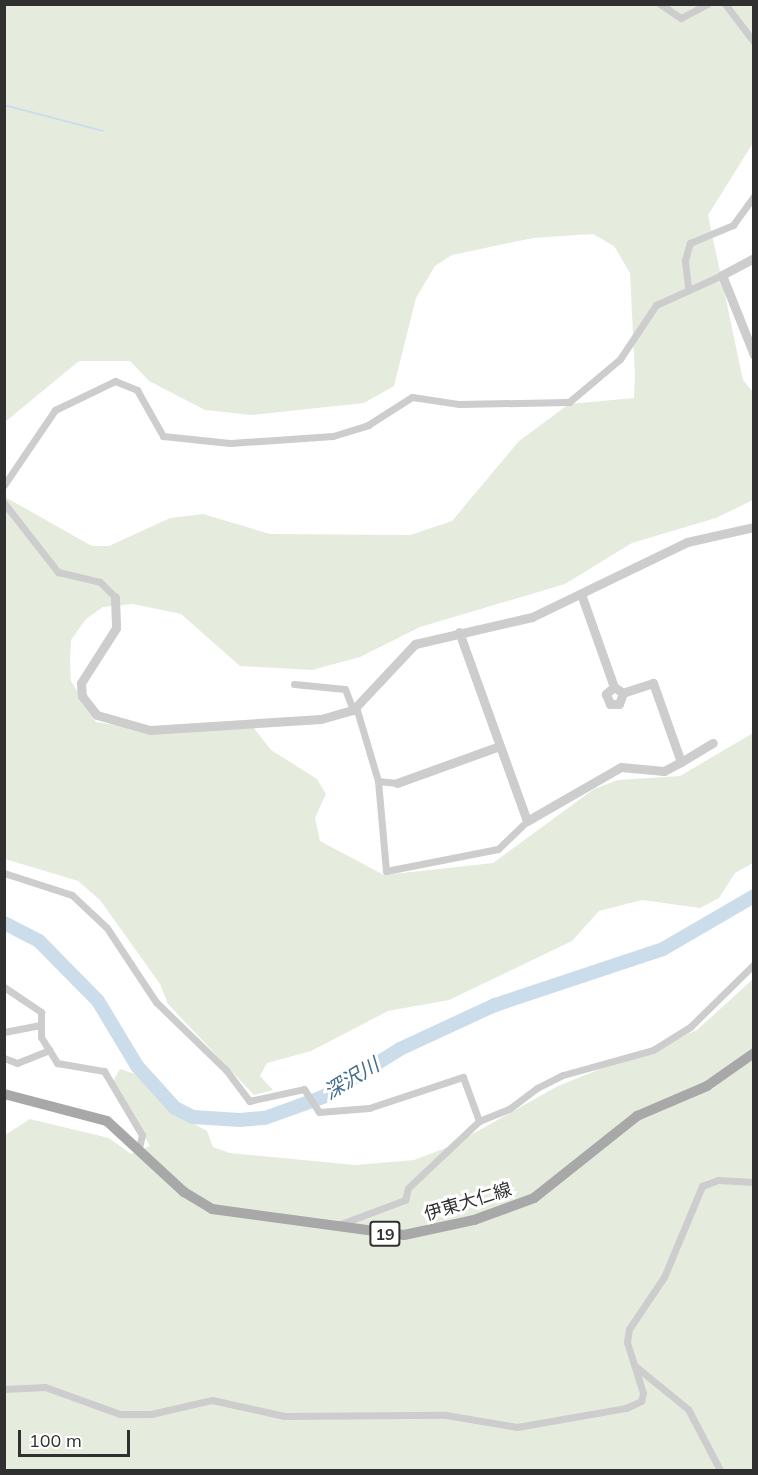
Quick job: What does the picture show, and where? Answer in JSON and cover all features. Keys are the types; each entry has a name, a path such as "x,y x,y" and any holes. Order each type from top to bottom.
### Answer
{"main road":[{"name":"伊東大仁線","path":"4,1094 107,1121 201,1204 333,1228 412,1234 504,1211 560,1180 637,1116 707,1086 753,1053"}],"street":[{"path":"660,4 681,18 707,4"},
{"path":"725,4 753,42"},
{"path":"688,286 685,260 690,243 733,225 753,196"},
{"path":"4,486 55,410 115,381 137,390 163,436 207,442 333,436 368,425 412,397 459,404 569,402 620,359 656,305 688,286 722,275 753,258"},
{"path":"722,275 753,354"},
{"path":"4,503 58,572 100,582 116,597 116,628 81,683 87,704 106,720 148,730 193,730 338,717 355,709 403,651 425,639 516,622 581,594 687,542 753,527"},
{"path":"581,594 614,687 623,693"},
{"path":"459,632 527,821"},
{"path":"623,693 653,683 681,762"},
{"path":"294,684 345,689 355,709 378,781 386,871 498,849 527,821 621,767 664,771 713,743"},
{"path":"614,687 606,694 610,704 619,704 623,693"},
{"path":"378,781 397,783 500,746"},
{"path":"4,873 72,895 107,928 156,1002 226,1070 249,1101 306,1090 316,1108 369,1108 463,1077 479,1121"},
{"path":"333,1228 405,1200 408,1188 479,1121 509,1109 563,1075 653,1050 690,1027 753,964"},
{"path":"4,987 40,1012 40,1025 49,1050 59,1064 93,1065 104,1071 142,1135 139,1148"},
{"path":"4,1032 40,1025"},
{"path":"4,1058 17,1063 49,1050"},
{"path":"4,1389 45,1388 120,1414 152,1414 212,1400 284,1416 446,1415 517,1427 637,1404 643,1393 627,1342 629,1329 664,1277 702,1186 718,1180 753,1182"},
{"path":"634,1366 688,1409 720,1470"}],"shaded area":[{"path":"5,5 753,5 753,143 708,215 743,380 753,392 753,500 716,518 632,543 565,584 420,627 360,657 312,670 240,666 181,614 133,604 103,607 86,619 71,640 70,660 71,681 96,722 143,729 253,727 271,750 317,779 326,794 315,818 320,841 384,875 493,863 594,789 618,780 680,776 753,733 753,863 735,873 719,898 700,908 642,900 599,911 572,941 449,1000 388,1011 311,1051 267,1063 260,1076 273,1090 254,1095 168,1004 160,984 100,900 78,881 5,859 5,497 92,546 109,546 170,518 203,514 270,534 410,535 452,521 519,441 569,404 634,398 635,375 630,273 614,246 593,234 533,238 452,255 435,266 416,298 394,386 364,403 251,415 205,410 149,381 130,361 79,361 5,422"},
{"path":"753,979 753,1470 5,1470 5,1135 30,1119 109,1138 131,1154 150,1146 113,1081 120,1069 135,1074 175,1113 207,1131 213,1147 230,1153 355,1165 414,1160 451,1146 558,1086 697,1030"}],"waterway":[{"path":"4,105 103,131"},
{"name":"深沢川","path":"4,923 39,941 98,1001 137,1066 175,1108 193,1117 240,1120 265,1118 323,1097 400,1049 495,1005 663,949 754,896"}]}
